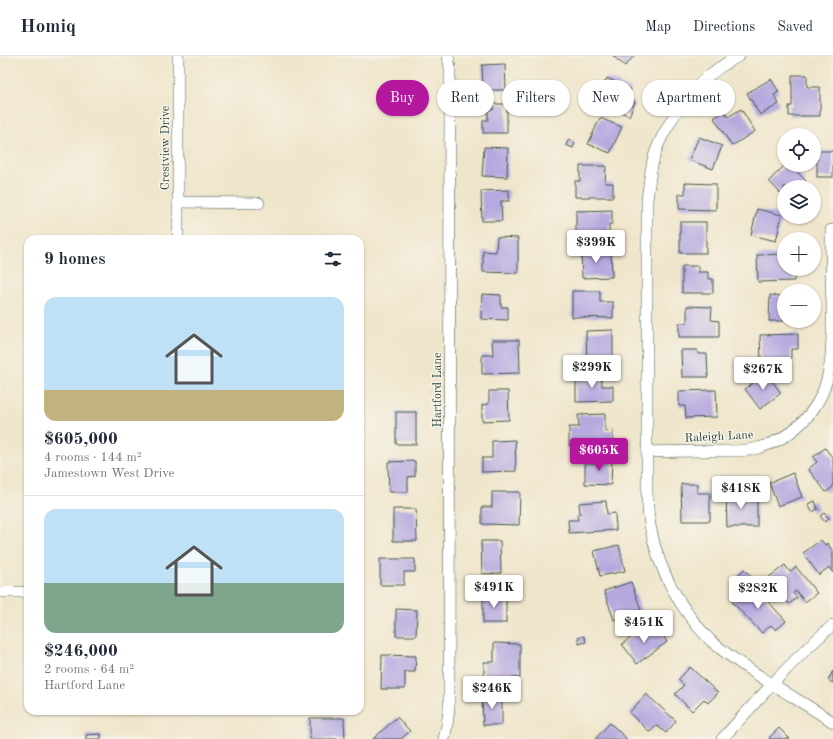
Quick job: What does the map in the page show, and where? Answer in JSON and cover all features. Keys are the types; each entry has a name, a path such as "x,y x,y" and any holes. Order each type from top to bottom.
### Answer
{"street":[{"name":"Crestview Drive","path":"178,56 178,235"},
{"name":"Hartford Lane","path":"444,739 449,709 450,68 448,56"},
{"path":"739,56 712,72 683,101 659,143 649,180 647,494 651,529 656,552 673,588 692,619 712,641 730,656 833,722"},
{"path":"178,202 259,203"},
{"name":"Raleigh Lane","path":"648,452 732,451 753,449 785,436 799,425 810,413 824,387 830,365 832,340 831,230"},
{"path":"0,592 24,592"},
{"path":"722,739 805,650 833,625"}],"building":[{"path":"613,56 634,56 625,66"},
{"path":"505,64 506,80 502,80 502,90 494,90 494,80 483,80 482,65"},
{"path":"792,75 807,75 807,87 820,87 820,116 789,116 789,106 792,106"},
{"path":"771,79 779,92 774,95 779,104 760,115 747,93"},
{"path":"494,104 502,104 502,116 507,116 507,133 483,133 483,120 488,120 488,116 494,116"},
{"path":"741,109 755,131 732,146 714,118 717,116 735,116 735,113"},
{"path":"600,118 622,127 610,153 588,144"},
{"path":"699,137 722,146 713,169 689,160"},
{"path":"569,139 575,143 573,148 566,145"},
{"path":"484,147 508,148 507,177 482,176"},
{"path":"821,151 833,151 833,177 817,177 817,172 821,172"},
{"path":"580,166 606,166 605,183 613,183 613,197 575,197 575,181 580,181"},
{"path":"778,172 797,172 805,180 777,180 777,190 769,181"},
{"path":"685,183 716,184 716,210 679,209 679,194 685,194"},
{"path":"509,190 509,201 501,201 502,221 482,221 481,191"},
{"path":"757,209 777,214 777,224 780,224 776,241 751,235"},
{"path":"612,210 612,224 609,224 609,237 576,237 576,211"},
{"path":"680,222 706,222 706,253 680,253"},
{"path":"497,237 518,238 518,273 483,272 483,251 496,252"},
{"path":"611,250 612,277 582,278 581,251"},
{"path":"777,254 777,276 794,276 794,281 758,282 757,255"},
{"path":"682,266 698,266 698,272 708,272 708,279 713,279 713,293 682,293"},
{"path":"572,291 600,291 600,302 613,302 613,318 572,317"},
{"path":"482,294 501,295 501,307 508,307 508,320 481,319"},
{"path":"770,295 777,296 777,321 769,321"},
{"path":"687,306 712,307 711,320 719,321 719,337 679,337 679,323 687,323"},
{"path":"613,330 613,360 587,361 586,331"},
{"path":"798,334 798,349 791,349 791,361 761,361 760,335"},
{"path":"492,340 519,340 520,373 482,374 482,355 493,355"},
{"path":"681,350 697,350 698,354 707,354 708,377 682,377"},
{"path":"766,373 781,393 760,409 745,389"},
{"path":"576,374 601,374 602,386 613,386 613,401 576,402"},
{"path":"716,390 717,417 686,418 685,406 679,406 679,391"},
{"path":"489,391 508,391 509,420 482,421 482,405 489,404"},
{"path":"396,412 416,412 416,444 396,444"},
{"path":"605,414 605,431 613,430 613,445 569,446 569,427 579,427 578,415"},
{"path":"515,440 516,471 482,472 482,458 492,458 492,441"},
{"path":"825,448 833,458 833,487 826,492 808,469 817,462 813,457"},
{"path":"594,457 612,457 611,485 585,484 585,463 594,463"},
{"path":"415,461 415,476 408,477 408,492 389,492 388,462"},
{"path":"793,473 802,497 778,506 769,483"},
{"path":"681,484 697,484 697,493 710,493 710,521 682,521"},
{"path":"726,490 741,490 741,499 757,499 757,527 727,527"},
{"path":"492,492 520,492 519,525 482,524 482,507 492,507"},
{"path":"606,501 607,514 615,513 616,530 569,533 568,520 578,520 577,514 580,514 579,503"},
{"path":"815,501 818,509 812,512 808,504"},
{"path":"393,509 416,509 417,541 393,541"},
{"path":"824,513 829,518 825,522 820,516"},
{"path":"821,540 825,545 827,543 833,551 833,573 829,567 819,575 803,553"},
{"path":"481,541 500,541 501,573 482,574"},
{"path":"619,545 625,571 600,576 594,551"},
{"path":"380,559 415,559 415,572 404,572 404,585 380,585"},
{"path":"785,565 790,572 796,567 817,593 805,602 796,591 793,593 797,598 789,604 768,578"},
{"path":"744,569 752,577 746,583 738,575"},
{"path":"631,582 641,610 614,620 604,591"},
{"path":"752,584 786,621 776,630 771,625 762,633 732,602"},
{"path":"483,595 506,595 506,623 483,623"},
{"path":"396,609 417,610 416,636 396,636"},
{"path":"646,627 652,635 659,630 667,642 637,664 622,644"},
{"path":"584,636 586,642 579,644 578,638"},
{"path":"494,643 520,644 520,678 484,678 484,662 494,662"},
{"path":"382,655 416,656 415,672 405,672 405,689 381,689"},
{"path":"690,667 718,693 708,703 704,699 692,711 675,694 684,685 678,680"},
{"path":"833,671 833,683 828,680"},
{"path":"646,694 676,721 666,733 656,725 650,732 629,713"},
{"path":"482,695 502,695 502,725 483,725"},
{"path":"397,717 410,731 401,739 373,739"},
{"path":"310,718 344,718 345,739 310,739"},
{"path":"610,723 627,739 595,739"},
{"path":"779,728 790,739 769,738"},
{"path":"101,734 101,739 86,739 86,735"}]}
